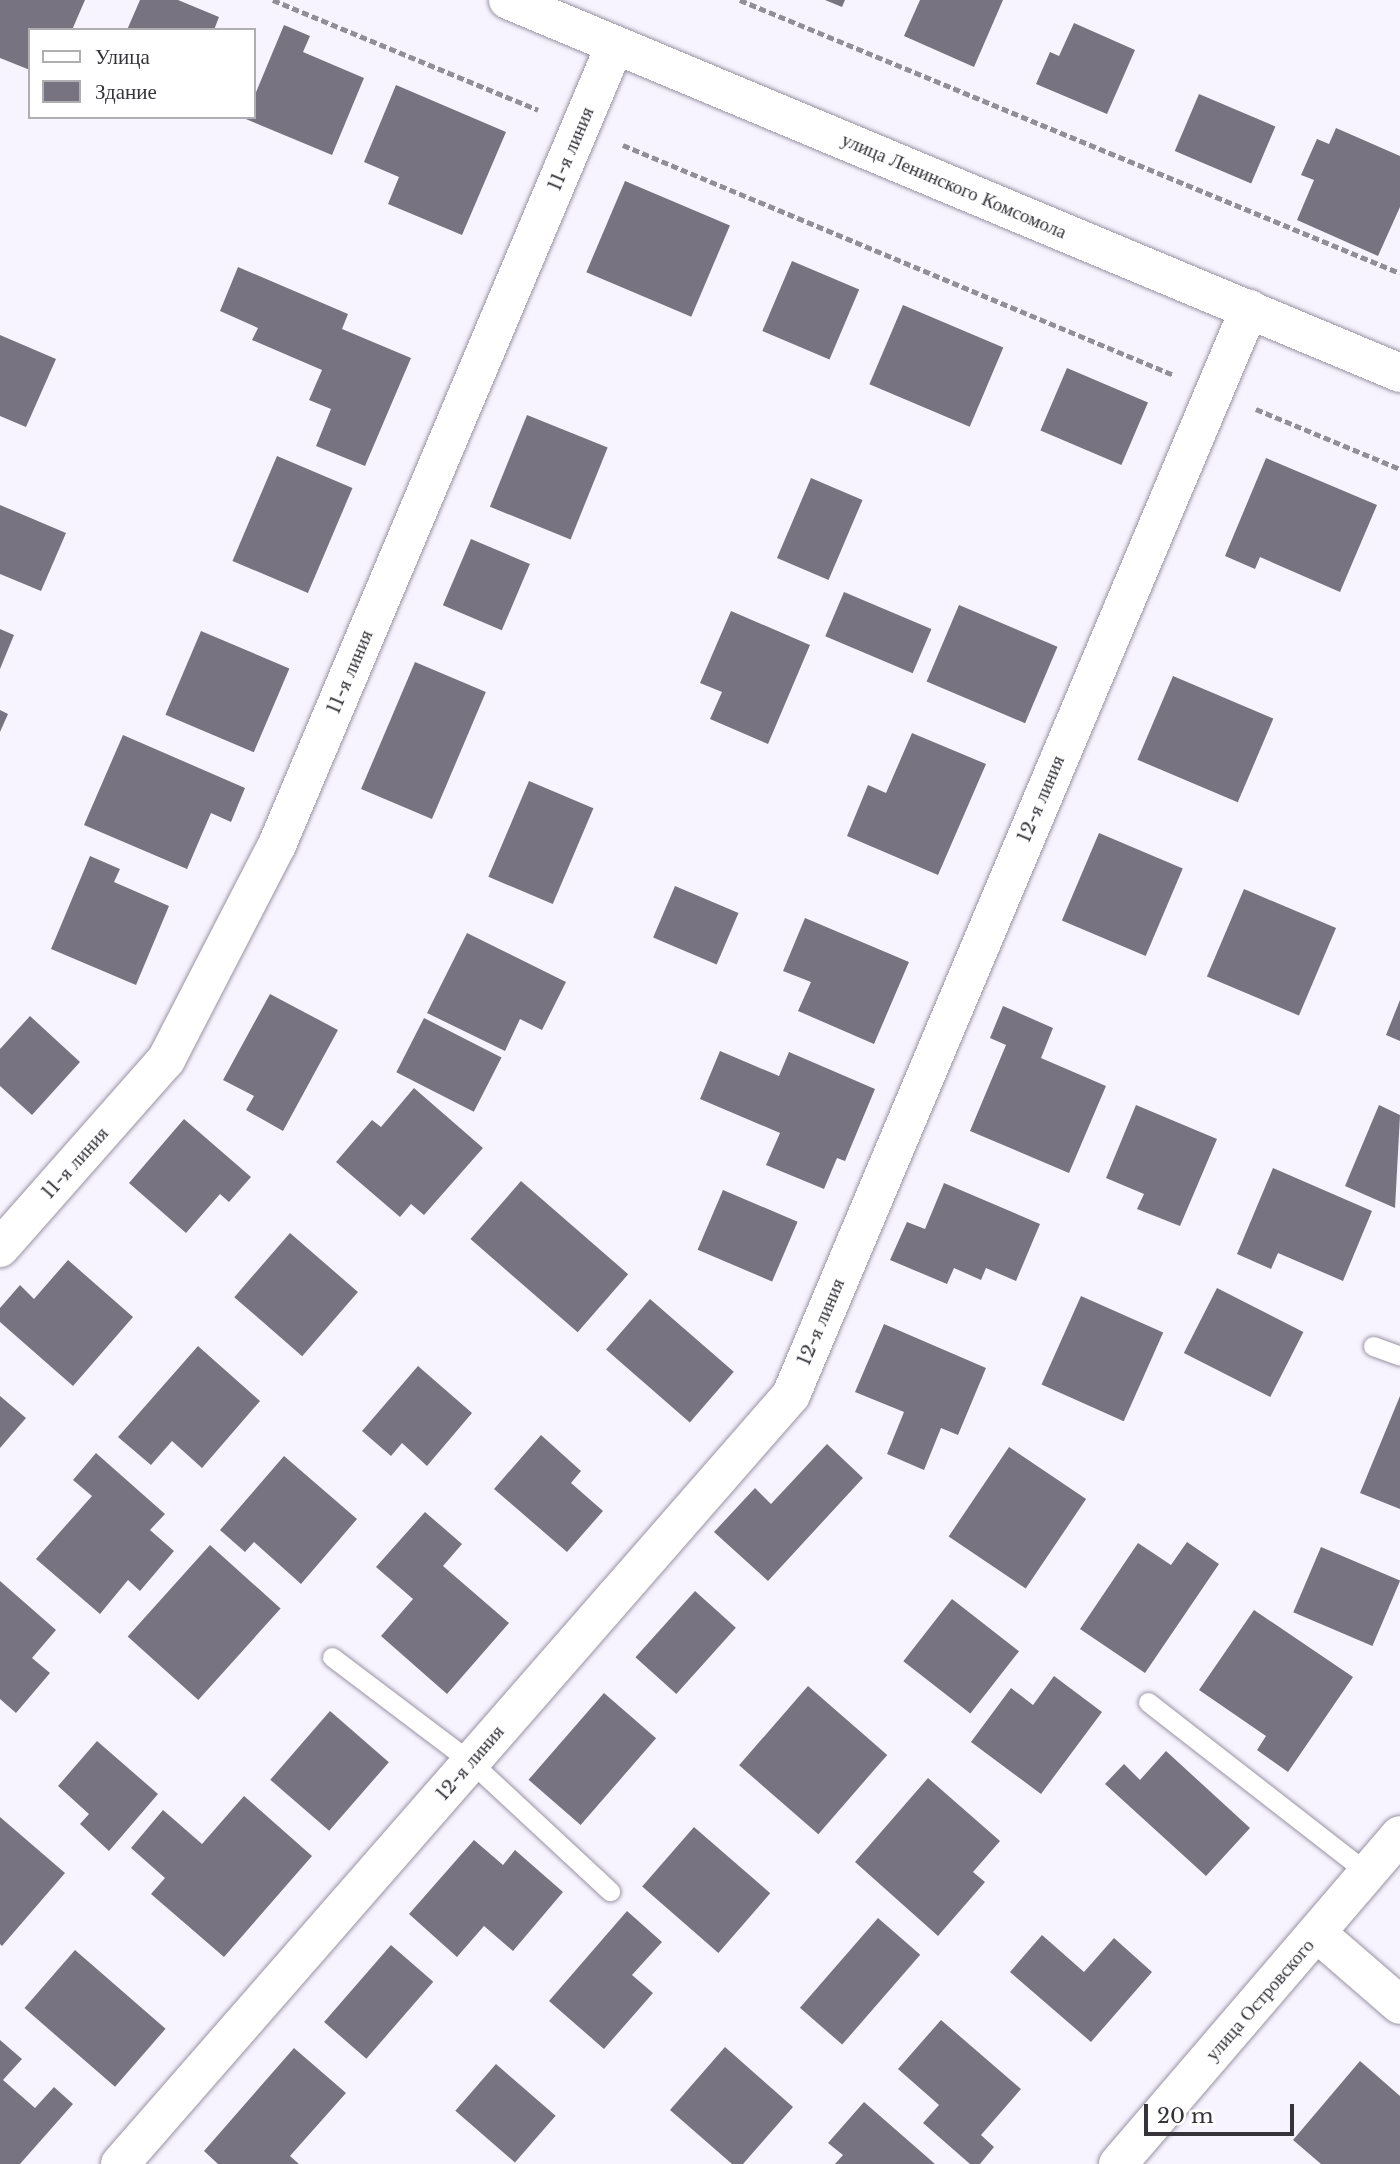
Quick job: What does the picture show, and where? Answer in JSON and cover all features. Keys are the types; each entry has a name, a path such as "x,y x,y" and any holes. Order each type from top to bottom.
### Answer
{"street":[{"name":"улица Ленинского Комсомола","path":"508,0 1400,373"},
{"name":"11-я линия","path":"0,1248 166,1060 271,857 615,45"},
{"name":"12-я линия","path":"120,2164 791,1395 1248,309"},
{"name":"улица Островского","path":"1118,2164 1318,1934 1400,1835"},
{"path":"1318,1934 1400,2005"}],"lane":[{"path":"1373,1346 1400,1356"},
{"path":"331,1657 471,1762 610,1892"},
{"path":"1148,1702 1368,1873"}],"path":[{"path":"273,0 1400,469"},
{"path":"740,0 1400,273"}],"building":[{"path":"0,0 85,0 73,28 28,28 28,69 0,58"},
{"path":"140,0 178,0 219,17 215,28 128,28"},
{"path":"825,0 845,0 842,7"},
{"path":"920,0 1003,0 974,67 904,36"},
{"path":"1074,23 1135,50 1107,114 1036,84 1050,52 1059,56"},
{"path":"284,25 310,36 303,52 364,78 332,155 246,119 256,119 256,92"},
{"path":"396,85 506,132 462,235 388,204 399,177 364,162"},
{"path":"1199,94 1275,126 1251,184 1175,151"},
{"path":"1336,128 1400,156 1400,207 1378,256 1297,220 1314,180 1301,175 1317,139 1329,144"},
{"path":"625,181 730,226 691,317 586,272"},
{"path":"792,261 859,290 830,359 762,331"},
{"path":"238,267 348,314 342,329 411,358 365,466 316,446 331,409 309,400 322,370 252,340 258,328 220,311"},
{"path":"903,305 1003,348 970,427 869,384"},
{"path":"0,335 56,359 26,427 0,416"},
{"path":"1067,368 1148,402 1121,465 1040,431"},
{"path":"527,415 608,448 571,539 490,507"},
{"path":"277,456 352,488 308,593 232,561"},
{"path":"1266,458 1377,505 1340,592 1260,557 1255,569 1225,556"},
{"path":"811,478 863,500 829,580 777,558"},
{"path":"0,505 66,533 41,591 0,574"},
{"path":"471,539 530,564 502,630 443,605"},
{"path":"844,592 931,629 913,673 825,636"},
{"path":"959,605 1057,647 1025,723 927,681"},
{"path":"731,611 810,645 768,744 710,719 722,692 700,683"},
{"path":"0,629 14,635 0,669"},
{"path":"201,631 289,669 254,752 165,715"},
{"path":"415,662 486,692 432,819 361,789"},
{"path":"1173,676 1273,719 1238,802 1137,760"},
{"path":"0,710 8,714 0,732"},
{"path":"912,733 986,764 938,875 847,836 868,785 886,793"},
{"path":"123,735 245,788 231,822 211,813 187,869 84,825"},
{"path":"529,781 593,808 553,904 488,877"},
{"path":"1099,833 1183,869 1146,956 1062,920"},
{"path":"90,856 120,869 114,882 169,906 136,985 51,949"},
{"path":"675,886 739,913 717,965 653,938"},
{"path":"1244,889 1336,928 1299,1016 1207,976"},
{"path":"805,918 909,962 874,1044 798,1011 811,982 783,971"},
{"path":"467,933 566,982 542,1030 520,1019 505,1051 427,1013"},
{"path":"270,994 338,1030 283,1131 246,1110 254,1096 223,1080"},
{"path":"1400,1000 1400,1041 1386,1035"},
{"path":"1003,1006 1053,1028 1041,1058 1106,1086 1069,1173 970,1131 1006,1045 990,1038"},
{"path":"30,1016 80,1062 32,1115 0,1086 0,1049"},
{"path":"424,1018 502,1057 474,1112 396,1072"},
{"path":"720,1051 779,1076 789,1052 875,1089 845,1161 837,1158 824,1189 766,1165 780,1133 700,1099"},
{"path":"414,1088 483,1148 424,1215 411,1204 400,1217 336,1162 372,1120 381,1127"},
{"path":"1136,1105 1217,1139 1180,1226 1137,1209 1144,1194 1106,1178"},
{"path":"1379,1105 1400,1115 1395,1208 1345,1186"},
{"path":"184,1119 251,1177 229,1202 220,1194 186,1233 129,1183"},
{"path":"1273,1168 1372,1211 1343,1281 1278,1253 1271,1269 1237,1254"},
{"path":"521,1181 628,1274 578,1332 470,1239"},
{"path":"944,1183 1040,1224 1016,1281 986,1268 981,1280 954,1268 947,1284 890,1260 907,1222 925,1229"},
{"path":"723,1190 798,1222 772,1281 698,1250"},
{"path":"290,1233 358,1292 302,1356 234,1297"},
{"path":"68,1260 133,1317 73,1386 0,1322 0,1308 20,1285 34,1299"},
{"path":"1217,1288 1303,1332 1270,1397 1184,1353"},
{"path":"1081,1296 1163,1333 1124,1421 1042,1385"},
{"path":"650,1299 734,1372 690,1422 606,1350"},
{"path":"884,1324 986,1368 958,1435 941,1428 924,1470 887,1454 904,1412 855,1392"},
{"path":"198,1346 260,1401 202,1468 172,1441 151,1465 118,1437"},
{"path":"418,1366 472,1413 427,1466 402,1443 391,1456 362,1431"},
{"path":"0,1396 26,1418 0,1448"},
{"path":"1400,1396 1400,1509 1360,1493"},
{"path":"541,1435 581,1471 571,1483 603,1511 567,1552 494,1489"},
{"path":"827,1444 863,1478 768,1581 714,1532 755,1488 771,1504"},
{"path":"1009,1447 1086,1499 1026,1589 949,1537"},
{"path":"96,1453 165,1514 150,1530 174,1551 140,1591 128,1580 100,1614 36,1559 92,1496 73,1480"},
{"path":"284,1456 357,1519 301,1584 254,1542 245,1552 220,1530"},
{"path":"425,1512 462,1544 443,1566 509,1623 447,1694 381,1636 413,1599 376,1567"},
{"path":"1187,1542 1219,1564 1145,1673 1080,1629 1138,1543 1171,1565"},
{"path":"210,1545 281,1609 198,1700 128,1636"},
{"path":"1321,1547 1400,1581 1372,1646 1293,1612"},
{"path":"0,1581 56,1630 32,1658 50,1673 16,1713 0,1699"},
{"path":"695,1591 736,1628 676,1694 635,1657"},
{"path":"952,1599 1019,1651 970,1714 903,1661"},
{"path":"1254,1610 1353,1677 1288,1772 1257,1750 1266,1736 1199,1690"},
{"path":"1054,1676 1102,1712 1041,1794 971,1742 1011,1688 1033,1705"},
{"path":"808,1686 887,1755 818,1834 739,1765"},
{"path":"604,1693 656,1738 581,1825 529,1780"},
{"path":"330,1711 389,1762 329,1831 270,1780"},
{"path":"97,1741 158,1794 109,1851 80,1824 89,1814 58,1786"},
{"path":"1166,1751 1250,1828 1206,1876 1105,1784 1124,1764 1140,1780"},
{"path":"928,1778 1000,1841 973,1872 985,1882 938,1936 855,1862"},
{"path":"244,1796 312,1856 224,1957 151,1894 165,1878 131,1848 163,1810 202,1844"},
{"path":"0,1817 65,1873 2,1946 0,1944"},
{"path":"694,1827 770,1893 718,1953 642,1887"},
{"path":"474,1840 503,1865 515,1850 563,1892 513,1951 484,1926 457,1957 409,1914"},
{"path":"627,1911 662,1942 632,1975 653,1993 604,2049 549,2001"},
{"path":"878,1918 920,1955 842,2045 800,2008"},
{"path":"1042,1935 1084,1972 1114,1938 1152,1972 1091,2042 1010,1972"},
{"path":"391,1945 433,1982 366,2059 324,2022"},
{"path":"75,1950 166,2029 115,2087 24,2008"},
{"path":"941,2020 1021,2089 981,2135 994,2147 980,2164 970,2164 923,2123 939,2105 898,2069"},
{"path":"0,2040 22,2059 3,2080 35,2108 54,2087 73,2104 20,2164 0,2164"},
{"path":"725,2047 793,2107 743,2164 732,2164 670,2110"},
{"path":"294,2048 346,2093 290,2156 299,2164 218,2164 204,2151"},
{"path":"1360,2061 1400,2096 1400,2164 1321,2164 1293,2140"},
{"path":"496,2064 556,2116 515,2163 455,2111"},
{"path":"864,2102 935,2164 835,2164 843,2155 828,2143"}]}
